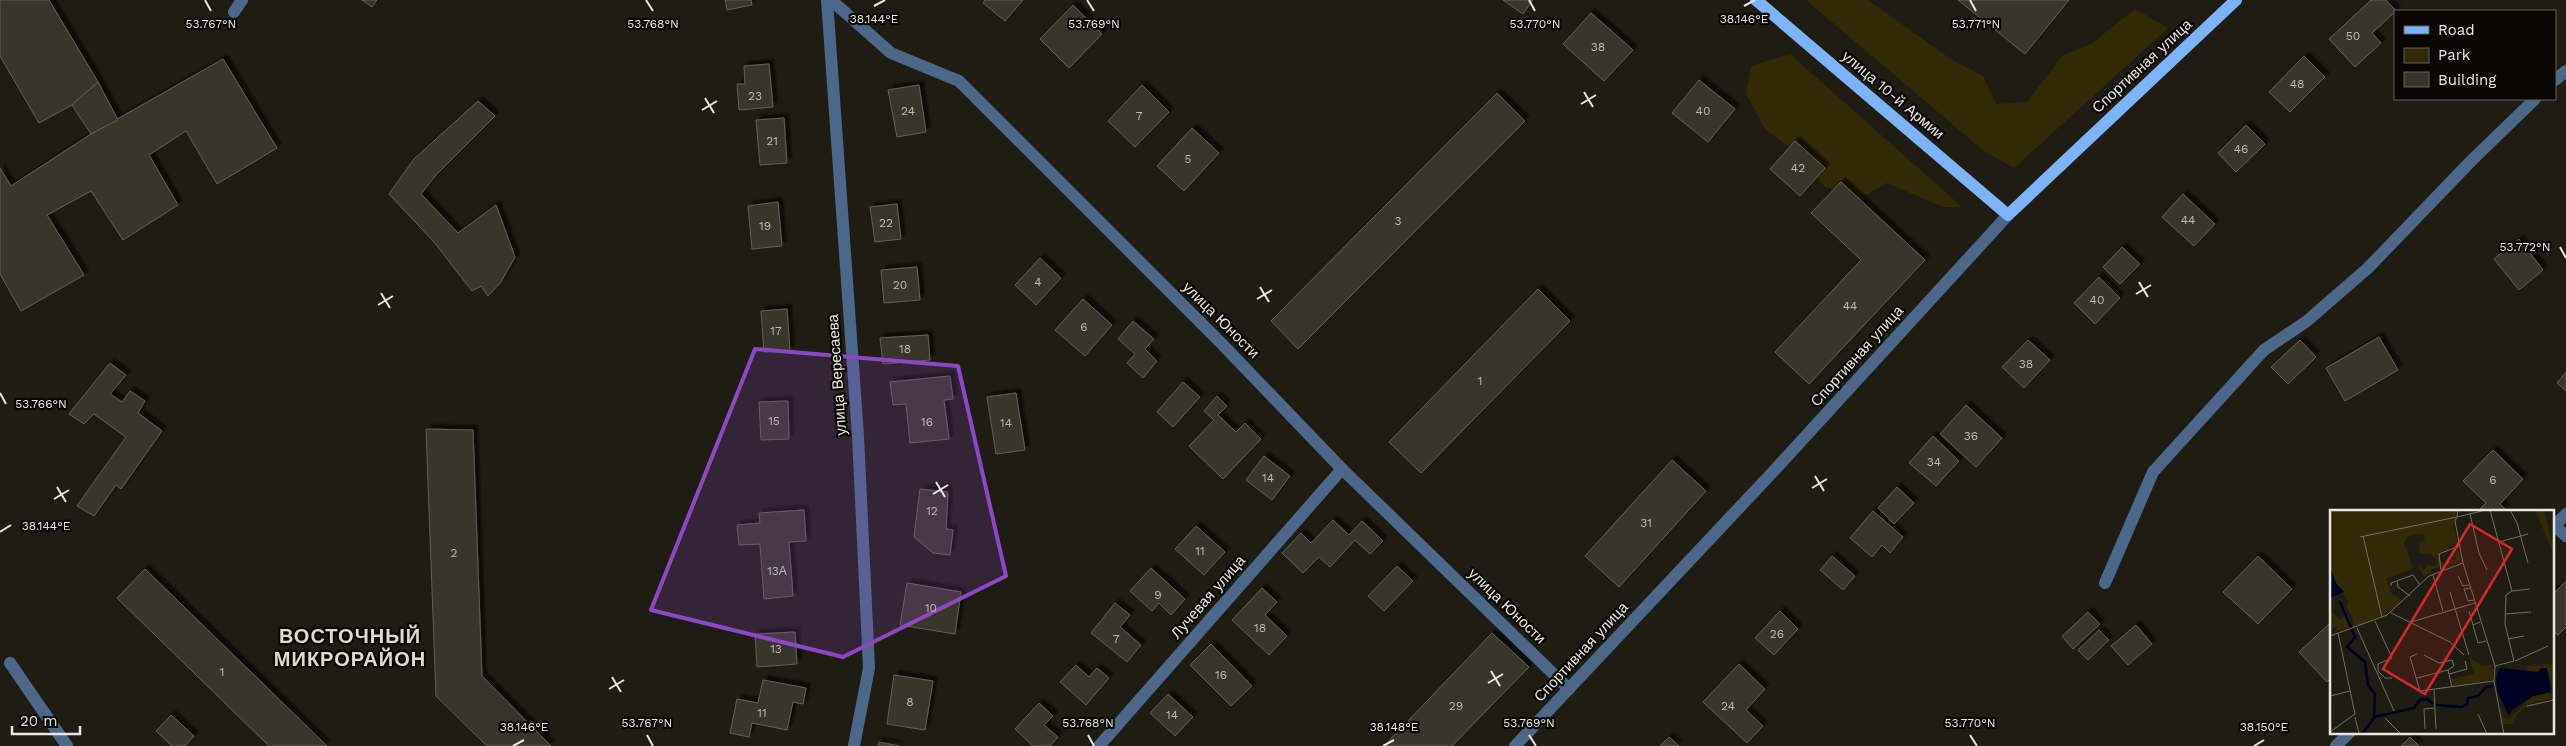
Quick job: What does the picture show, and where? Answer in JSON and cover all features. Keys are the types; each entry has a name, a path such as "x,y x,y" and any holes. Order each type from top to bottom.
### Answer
{"main road":[{"name":"улица 10-й Армии","path":"1756,0 2008,215"},
{"name":"Спортивная улица","path":"2008,215 2236,0"}],"street":[{"path":"234,12 242,0"},
{"name":"улица Юности","path":"829,0 891,53 959,81 1222,344 1342,469 1569,689"},
{"name":"улица Вересаева","path":"829,0 858,436 869,668 854,746"},
{"path":"2556,79 2566,71"},
{"path":"2105,583 2153,472 2264,350 2307,321 2368,268 2471,161 2534,100"},
{"name":"Спортивная улица","path":"1516,746 1770,475 2008,215"},
{"name":"Лучевая улица","path":"1099,746 1342,469"},
{"path":"2566,514 2554,527 2566,536"},
{"path":"10,663 68,746"},
{"path":"2336,746 2348,734"}],"highlighted area":[{"path":"755,349 958,366 1006,576 843,657 651,610"}],"green space":[{"path":"1806,0 1868,0 1952,60 1983,76 1996,104 2027,102 2063,55 2091,44 2135,9 2168,28 2014,168 1984,151"},
{"path":"1790,54 1962,207 1943,207 1887,183 1862,197 1825,187 1790,148 1765,129 1746,94 1751,66"}],"building":[{"path":"0,0 49,0 98,82 72,105 39,123 0,56"},
{"path":"362,0 377,0 372,7"},
{"path":"725,0 751,0 752,5 727,10"},
{"path":"985,0 1023,0 1005,21 983,3"},
{"path":"1503,0 1533,0 1523,14"},
{"path":"1958,0 2069,0 2025,54"},
{"path":"2371,0 2386,0 2395,10 2372,33 2381,43 2355,67 2329,39"},
{"path":"1073,5 1102,34 1069,68 1040,39"},
{"path":"1591,13 1633,50 1604,81 1563,44"},
{"path":"2304,56 2325,77 2290,112 2269,92"},
{"path":"223,59 277,148 217,184 186,131 149,155 178,205 123,240 91,191 47,215 84,275 21,311 0,274 0,168 11,186 91,134"},
{"path":"769,64 773,107 739,110 737,84 745,84 744,66"},
{"path":"1699,80 1735,109 1708,142 1672,113"},
{"path":"98,82 118,120 91,134 72,105"},
{"path":"919,85 926,132 897,137 888,90"},
{"path":"1142,85 1169,112 1135,147 1108,121"},
{"path":"1497,93 1525,121 1298,349 1271,321"},
{"path":"478,101 495,116 436,175 421,194 458,233 496,205 515,257 501,282 488,296 481,286 472,291 434,242 389,194 414,159"},
{"path":"784,118 787,163 760,165 756,120"},
{"path":"2246,125 2265,144 2236,172 2218,153"},
{"path":"1192,128 1219,153 1184,191 1157,166"},
{"path":"1795,141 1825,168 1800,196 1770,169"},
{"path":"1841,182 1925,260 1809,384 1775,352 1861,260 1811,213"},
{"path":"2183,194 2215,224 2194,246 2162,217"},
{"path":"778,202 782,246 752,249 748,206"},
{"path":"897,204 901,239 875,242 870,207"},
{"path":"2519,239 2543,270 2519,290 2494,259"},
{"path":"2122,247 2140,264 2120,284 2103,267"},
{"path":"1040,258 1061,278 1036,305 1015,285"},
{"path":"917,267 920,300 884,303 881,270"},
{"path":"2099,277 2120,298 2095,324 2074,303"},
{"path":"1538,289 1570,321 1421,473 1389,442"},
{"path":"1083,299 1112,325 1085,356 1055,330"},
{"path":"787,309 790,351 764,352 761,311"},
{"path":"1133,321 1154,339 1145,349 1157,361 1143,378 1127,363 1135,354 1118,339"},
{"path":"928,335 930,360 883,364 880,338"},
{"path":"2379,337 2398,370 2345,401 2326,368"},
{"path":"2028,340 2050,360 2024,388 2002,367"},
{"path":"2300,340 2316,357 2288,384 2271,367"},
{"path":"110,363 126,375 110,394 122,402 130,391 145,401 138,413 162,431 121,489 116,485 94,516 77,506 126,437 94,414 84,424 69,414"},
{"path":"2566,372 2566,391 2557,383"},
{"path":"950,376 953,399 944,400 949,439 910,443 906,404 893,405 890,382"},
{"path":"1183,382 1200,397 1173,427 1157,412"},
{"path":"1016,393 1025,450 996,454 987,397"},
{"path":"1217,396 1227,406 1218,415 1236,432 1245,423 1261,439 1223,479 1189,446 1214,420 1204,411"},
{"path":"788,401 789,439 761,440 759,402"},
{"path":"1966,405 2002,438 1976,467 1940,434"},
{"path":"426,429 473,430 482,676 551,746 487,746 436,696"},
{"path":"1933,436 1959,461 1936,486 1909,463"},
{"path":"2493,450 2523,479 2500,504 2506,510 2479,510 2486,503 2463,481"},
{"path":"1264,456 1290,476 1272,500 1246,480"},
{"path":"1672,460 1706,491 1619,587 1585,556"},
{"path":"1897,487 1914,503 1894,524 1878,508"},
{"path":"920,489 948,492 946,529 953,530 950,555 933,553 914,537"},
{"path":"804,510 806,541 789,542 793,596 764,599 760,544 739,545 737,525 760,523 759,513"},
{"path":"1873,511 1903,537 1890,553 1882,545 1872,557 1850,538"},
{"path":"1333,520 1349,535 1362,521 1383,541 1370,554 1355,540 1330,567 1319,557 1303,573 1282,553 1301,533 1311,543"},
{"path":"1196,526 1225,552 1204,575 1175,549"},
{"path":"1832,556 1855,576 1843,590 1820,570"},
{"path":"2258,556 2292,589 2258,624 2223,592"},
{"path":"1397,566 1413,581 1384,611 1368,596"},
{"path":"1151,568 1185,599 1171,615 1159,603 1152,611 1130,591"},
{"path":"145,569 327,746 269,746 117,598"},
{"path":"2566,581 2566,627 2558,635 2554,632 2555,592"},
{"path":"907,583 961,592 955,634 900,625"},
{"path":"1262,588 1277,602 1265,615 1287,636 1269,655 1232,620"},
{"path":"1115,603 1130,615 1120,627 1141,645 1127,662 1091,633"},
{"path":"1780,611 1798,629 1774,655 1755,638"},
{"path":"2088,612 2100,624 2073,649 2062,636"},
{"path":"2330,623 2330,679 2327,682 2299,652"},
{"path":"2136,625 2152,644 2128,665 2111,646"},
{"path":"2099,630 2109,640 2088,660 2078,650"},
{"path":"795,632 797,664 757,667 755,634"},
{"path":"1492,633 1529,667 1452,746 1384,746"},
{"path":"1211,644 1252,686 1231,706 1190,665"},
{"path":"1739,664 1765,689 1746,710 1763,726 1747,743 1703,702"},
{"path":"1076,665 1089,677 1097,668 1109,678 1086,705 1060,682"},
{"path":"894,675 933,681 925,730 887,724"},
{"path":"763,680 806,688 803,704 793,702 787,730 752,723 749,737 730,733 737,699 758,703"},
{"path":"1168,694 1193,717 1175,736 1150,713"},
{"path":"1039,703 1053,716 1044,725 1058,737 1050,746 1033,746 1015,729"},
{"path":"171,715 194,736 185,746 172,746 156,731"},
{"path":"1669,737 1679,746 1660,746"},
{"path":"2410,737 2419,746 2401,746"},
{"path":"879,742 899,746 878,746"}],"district":[{"name":"ВОСТОЧНЫЙ МИКРОРАЙОН","path":"350,648"}]}
